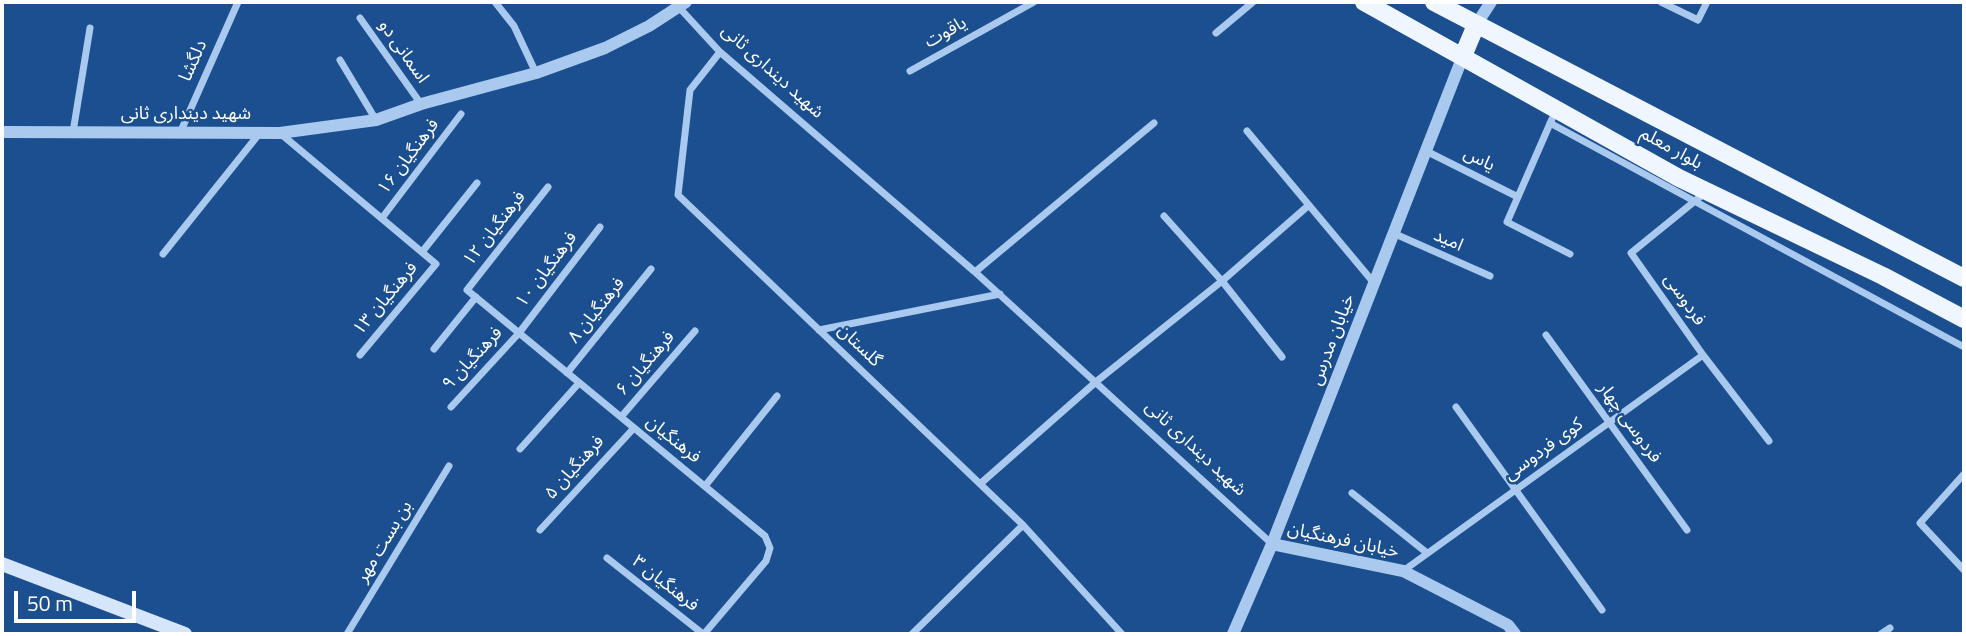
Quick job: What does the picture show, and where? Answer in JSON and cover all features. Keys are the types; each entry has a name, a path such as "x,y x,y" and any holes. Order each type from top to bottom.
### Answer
{"main road":[{"name":"بلوار معلم","path":"1364,2 1463,56 1553,116 1700,197 1883,276 1964,319"},
{"name":"بلوار معلم","path":"1434,2 1964,278"},
{"path":"1463,56 1476,25"},
{"path":"2,564 186,634"}],"street":[{"name":"دلگشا","path":"180,133 238,2"},
{"path":"495,2 514,26 536,73"},
{"name":"یاقوت","path":"910,71 1034,2"},
{"path":"1216,33 1253,2"},
{"path":"1476,25 1480,2"},
{"path":"1476,25 1491,2"},
{"path":"1661,2 1698,20 1707,2"},
{"name":"شهید دینداری ثانی","path":"2,132 280,133 376,120 421,104 536,73 605,48 649,26 679,3 720,52 1000,294 1272,544"},
{"name":"اسمانی دو","path":"360,18 421,104"},
{"path":"73,132 90,28"},
{"name":"گلستان","path":"720,52 690,90 678,195 1023,525 1122,634"},
{"name":"خیابان مدرس","path":"1233,634 1272,544 1463,56"},
{"path":"340,60 376,120"},
{"name":"فرهنگیان ۱۶","path":"382,218 461,114"},
{"path":"1553,116 1507,222 1570,254"},
{"path":"975,272 1154,123"},
{"path":"1247,131 1374,283"},
{"path":"163,254 259,133"},
{"path":"280,133 422,252 477,183"},
{"name":"یاس","path":"1426,151 1518,197"},
{"name":"فرهنگیان ۱۲","path":"467,290 548,187"},
{"path":"1700,197 1964,347"},
{"name":"فردوسی","path":"1700,197 1631,253 1703,355 1769,441"},
{"path":"980,484 1097,382 1222,281 1309,205"},
{"path":"1164,216 1222,281 1282,357"},
{"name":"فرهنگیان ۱۰","path":"519,333 600,227"},
{"name":"امید","path":"1393,233 1490,276"},
{"name":"فرهنگیان ۱۳","path":"360,355 436,264 422,252"},
{"name":"فرهنگیان ۸","path":"567,373 651,269"},
{"name":"فرهنگیان","path":"467,290 765,536 770,548 766,561 705,632"},
{"path":"819,330 1000,294"},
{"path":"434,349 475,297"},
{"name":"فرهنگیان ۶","path":"621,417 695,331"},
{"name":"فرهنگیان ۹","path":"451,407 519,333"},
{"name":"فردوسی چهار","path":"1546,335 1687,530"},
{"name":"کوی فردوسی","path":"1403,571 1703,355"},
{"path":"520,449 579,383"},
{"path":"705,486 777,396"},
{"path":"1457,407 1514,491 1602,610"},
{"name":"فرهنگیان ۵","path":"540,530 634,428"},
{"name":"بن بست مهر","path":"347,634 449,466"},
{"path":"1964,474 1920,523 1964,570"},
{"path":"1352,493 1427,554"},
{"path":"912,634 1023,525"},
{"name":"خیابان فرهنگیان","path":"1272,544 1403,571 1508,625 1515,634"},
{"name":"فرهنگیان ۳","path":"607,558 705,632 716,634"},
{"path":"1881,634 1890,628"}]}
